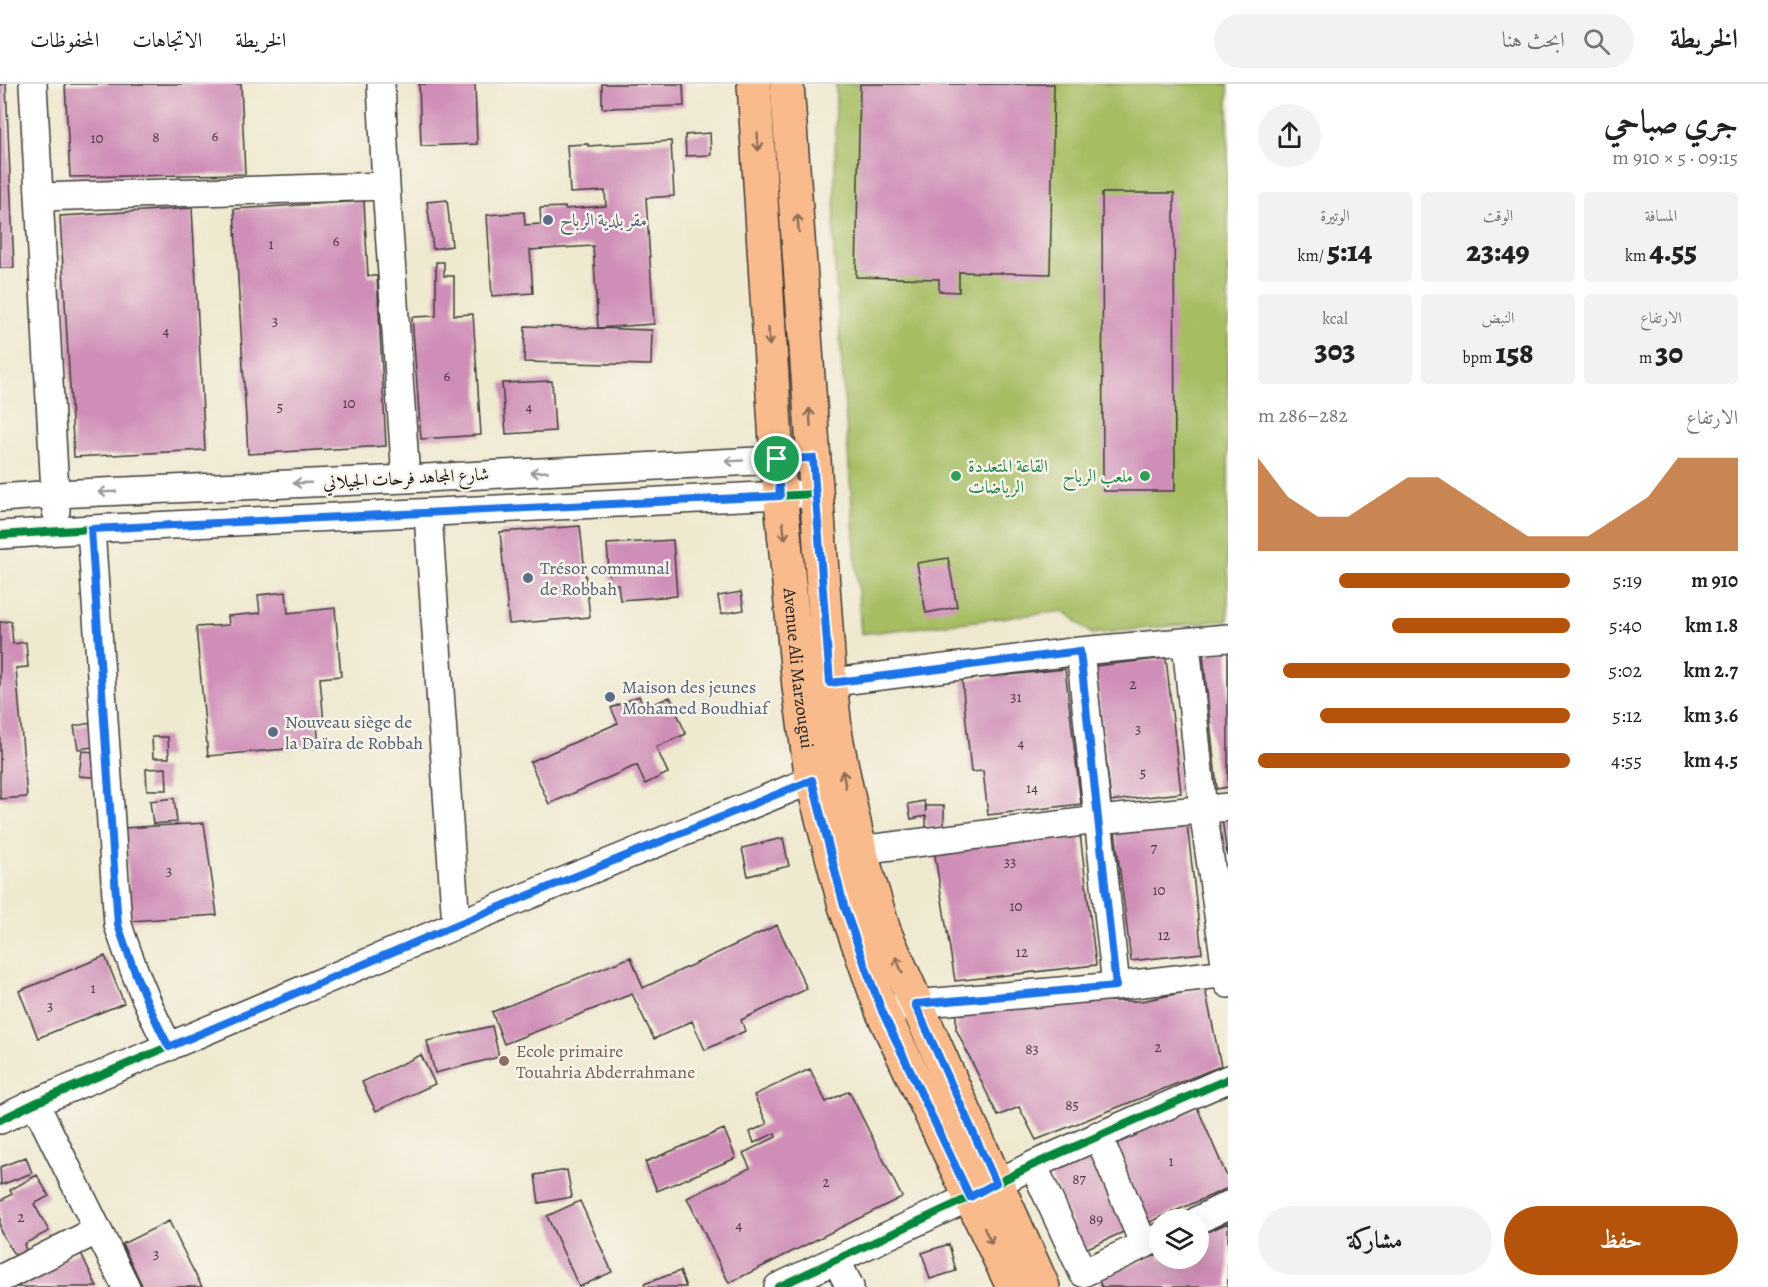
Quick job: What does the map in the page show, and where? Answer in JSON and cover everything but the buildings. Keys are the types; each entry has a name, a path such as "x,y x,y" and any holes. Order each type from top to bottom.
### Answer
{"main road":[{"name":"Avenue Ali Marzougui","path":"754,84 780,496 815,685 836,737 860,850 884,931 915,1004 983,1190 1013,1287"},
{"name":"Avenue Ali Marzougui","path":"787,84 815,494 815,685 812,780 844,906 882,1011 983,1190 1043,1287"}],"street":[{"path":"33,84 57,531"},
{"path":"381,84 406,479"},
{"path":"39,197 386,186"},
{"name":"شارع المجاهد فرحات الجيلاني","path":"0,498 813,458"},
{"name":"شارع المجاهد فرحات الجيلاني","path":"0,535 815,494"},
{"path":"428,514 456,925"},
{"path":"91,529 118,925 128,956 169,1047"},
{"path":"815,685 1080,651 1228,638"},
{"path":"882,1011 915,1004 1227,977 1216,808 1186,643"},
{"path":"1080,651 1116,986"},
{"path":"0,1120 35,1103 456,925 812,780"},
{"path":"860,850 1098,820 1216,808"},
{"path":"778,1287 1033,1165 1228,1079"},
{"path":"35,1103 126,1287"},
{"path":"1098,1135 1149,1235"},
{"path":"1033,1165 1083,1273"},
{"path":"1209,1214 1228,1205"},
{"path":"0,1280 99,1230"},
{"path":"1053,1287 1149,1242"},
{"path":"836,1260 850,1287"}],"green space":[{"path":"836,84 1228,84 1228,620 1092,634 1064,611 861,634 834,254"}],"cycle path":[{"path":"0,535 815,494"},
{"path":"0,1120 35,1103 456,925 812,780"},
{"path":"778,1287 1033,1165 1228,1079"}],"place":[{"name":"مقر بلدية الرباح","path":"548,220"},
{"name":"القاعة المتعددة الرياضات","path":"956,476"},
{"name":"ملعب الرباح","path":"1145,476"},
{"name":"Trésor communal de Robbah","path":"528,578"},
{"name":"Maison des jeunes Mohamed Boudhiaf","path":"610,697"},
{"name":"Nouveau siège de la Daïra de Robbah","path":"273,732"},
{"name":"Ecole primaire Touahria Abderrahmane","path":"504,1061"}],"route":[{"path":"813,458 830,683 1080,651 1116,986 915,1004 996,1183 970,1197 882,1011 844,906 812,780 456,925 169,1047 142,990 118,925 91,529 780,496 777,459 813,458"}]}
